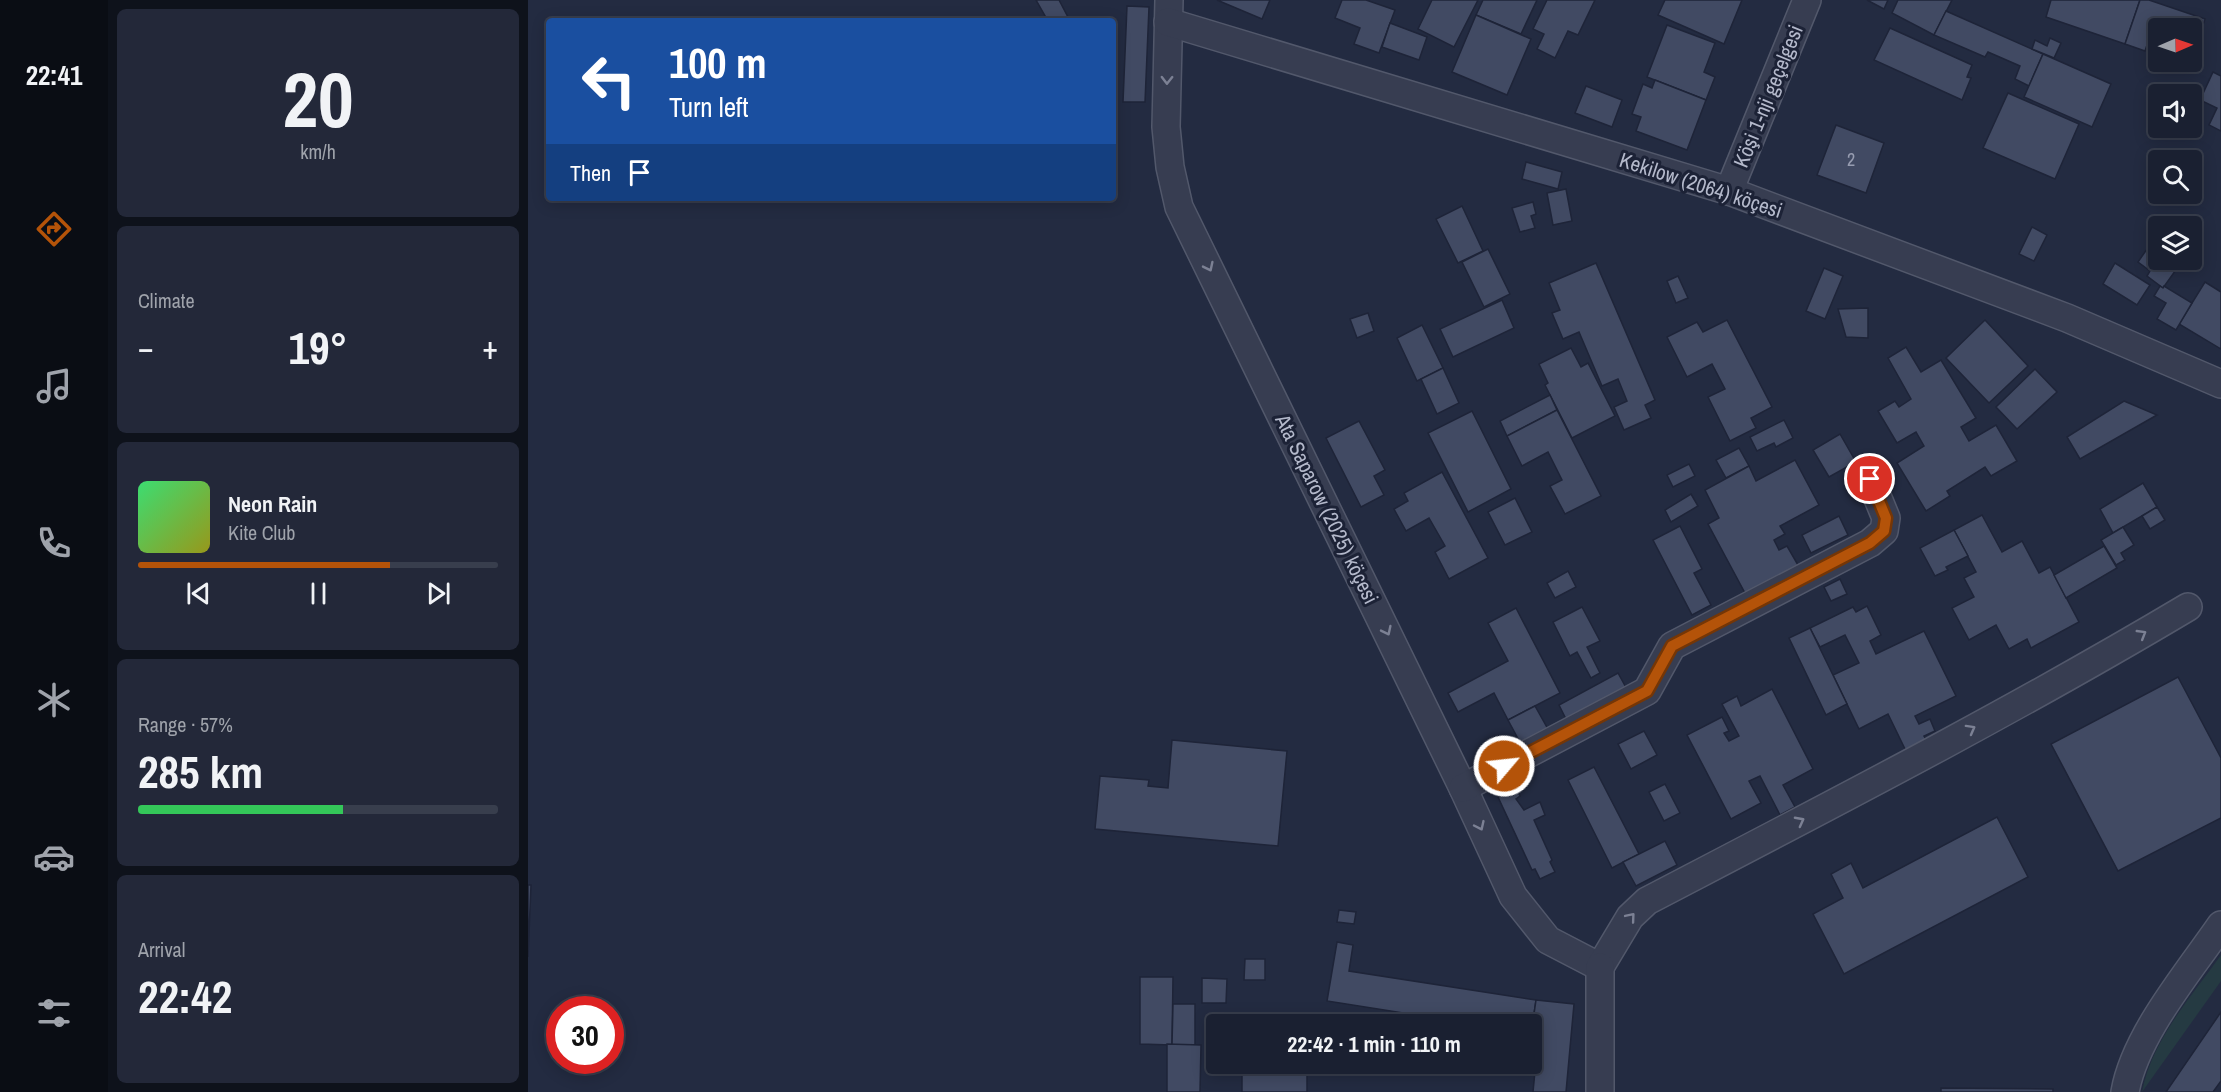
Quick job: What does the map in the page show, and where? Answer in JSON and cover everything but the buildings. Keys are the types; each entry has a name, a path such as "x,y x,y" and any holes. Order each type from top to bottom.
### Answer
{"street":[{"name":"Köşi 1-nji geçelgesi","path":"1729,191 1807,0"},
{"name":"Kekilow (2064) köçesi","path":"1169,11 1729,191 2067,318 2221,384"},
{"name":"Ata Saparow (2025) köçesi","path":"1169,11 1166,127 1170,167 1179,207 1463,788 1513,896 1548,940 1600,967"},
{"path":"1463,788 1647,691 1672,646 1870,543 1884,531 1886,518 1870,479"},
{"path":"1600,1092 1600,967 1630,917 1647,902 1886,776 2123,646 2188,607"},
{"path":"2125,1092 2128,1075 2144,1037 2221,925"}],"shaded area":[{"path":"2221,955 2221,981 2142,1092 2147,1073 2163,1037"}],"route":[{"path":"1504,766 1647,691 1672,646 1870,543 1884,531 1886,518 1870,479"}]}
